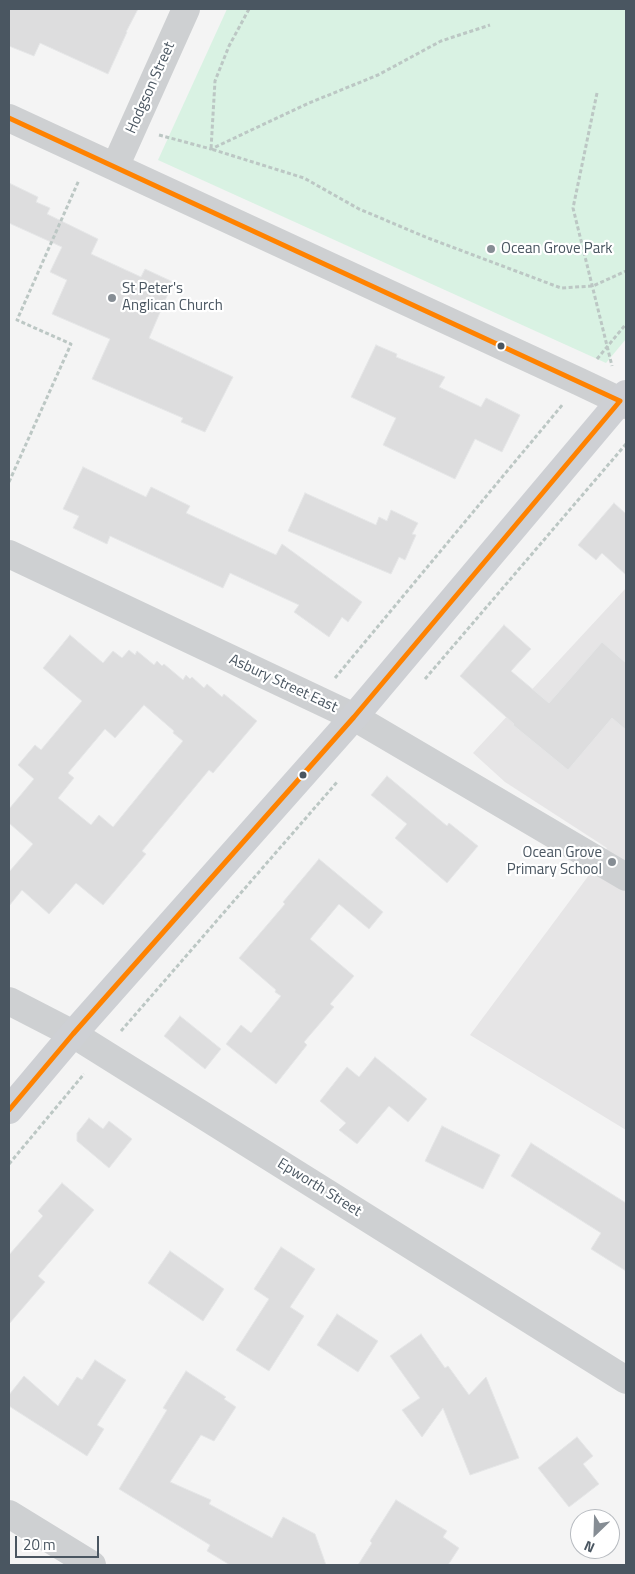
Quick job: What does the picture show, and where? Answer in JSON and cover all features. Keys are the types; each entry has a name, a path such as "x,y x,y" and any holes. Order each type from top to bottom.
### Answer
{"street":[{"name":"Hodgson Street","path":"115,167 186,9"},
{"path":"9,118 580,382 624,400 354,717 73,1034 9,1110"},
{"name":"Asbury Street East","path":"9,554 354,717 626,877"},
{"name":"Epworth Street","path":"9,1001 73,1034 626,1380"},
{"path":"9,1514 92,1565"}],"path":[{"path":"211,149 215,81 249,9"},
{"path":"211,149 378,74 441,41 490,25"},
{"path":"597,93 573,208 607,347 624,400"},
{"path":"133,128 211,149 304,178 359,209 428,238 561,288 593,286 626,271"},
{"path":"9,482 71,344 17,320 79,179"},
{"path":"317,700 626,324"}],"shaded area":[{"name":"Ocean Grove Primary School","path":"626,588 626,1130 470,1035 607,848 505,782 473,753"}],"green space":[{"name":"Ocean Grove Park","path":"227,9 626,9 626,339 606,363 158,160"}],"building":[{"path":"9,9 138,9 108,74 40,43 34,56 9,46"},
{"path":"9,183 38,197 36,202 50,208 47,214 98,239 91,254 141,277 145,269 173,282 149,338 233,377 205,432 181,422 183,418 92,379 110,339 52,314 67,280 50,272 62,247 9,223"},
{"path":"376,345 397,354 396,357 445,377 439,387 481,407 486,398 520,415 502,452 475,439 455,479 383,445 396,418 351,397"},
{"path":"83,467 146,497 151,487 190,506 186,513 276,555 282,544 362,602 348,622 342,617 329,637 294,612 299,605 230,573 223,588 110,536 107,544 73,528 79,516 63,509"},
{"path":"305,493 376,525 379,517 387,521 391,510 418,523 412,534 416,535 405,560 399,557 391,574 288,531"},
{"path":"614,503 626,514 626,575 602,553 596,560 578,545"},
{"path":"504,625 531,649 511,671 549,703 602,642 626,663 626,730 612,718 568,770 513,725 460,676"},
{"path":"70,635 103,663 113,651 122,658 129,650 135,655 137,651 154,665 157,661 162,666 164,664 183,680 186,675 190,679 192,677 204,688 207,684 222,697 224,694 257,721 213,773 209,770 142,851 146,854 103,905 76,883 49,914 22,890 9,906 9,872 33,844 9,823 9,809 34,779 18,765 35,745 41,750 82,701 43,668","holes":["144,705 174,731 173,733 183,741 113,827 99,815 91,825 58,798 74,778 68,773 105,729 115,738"]},
{"path":"387,776 447,826 449,823 478,846 447,883 395,838 407,824 371,795"},
{"path":"319,859 383,912 369,929 339,904 310,939 354,976 330,1004 334,1007 304,1042 307,1045 276,1084 226,1044 241,1025 251,1033 281,996 239,958 285,904 283,902"},
{"path":"180,1016 221,1049 205,1069 164,1036"},
{"path":"375,1057 427,1099 408,1122 389,1106 357,1144 339,1130 346,1123 320,1101 347,1067 359,1077"},
{"path":"89,1118 103,1129 109,1121 132,1139 109,1168 77,1141 77,1133"},
{"path":"442,1126 500,1155 483,1189 425,1161"},
{"path":"531,1143 626,1203 626,1271 591,1249 601,1233 511,1176"},
{"path":"62,1183 94,1210 38,1276 45,1282 9,1324 9,1255 43,1216 38,1211"},
{"path":"281,1247 315,1269 290,1307 304,1316 269,1371 236,1350 269,1299 254,1289"},
{"path":"170,1251 224,1289 203,1321 148,1283"},
{"path":"337,1314 378,1341 358,1372 317,1345"},
{"path":"421,1334 445,1368 448,1366 469,1395 486,1377 519,1458 470,1475 443,1408 422,1437 402,1410 420,1398 390,1356"},
{"path":"95,1360 126,1380 97,1425 104,1429 87,1456 9,1406 9,1395 24,1376 58,1406 77,1377 82,1380"},
{"path":"186,1371 226,1397 224,1399 236,1407 214,1441 201,1435 170,1482 211,1500 209,1504 272,1538 283,1517 315,1534 326,1565 230,1565 207,1551 210,1545 119,1489 167,1410 163,1408"},
{"path":"577,1437 593,1456 583,1464 599,1484 569,1507 538,1468"},
{"path":"396,1500 447,1531 443,1537 459,1548 448,1565 358,1565 372,1543 370,1541"}],"transit line":[{"path":"9,118 620,401"},
{"path":"9,1110 73,1034 354,717 620,401"}],"place":[{"name":"Ocean Grove Park","path":"491,249"},
{"name":"St Peter's Anglican Church","path":"112,298"},
{"name":"Ocean Grove Primary School","path":"612,862"}]}
